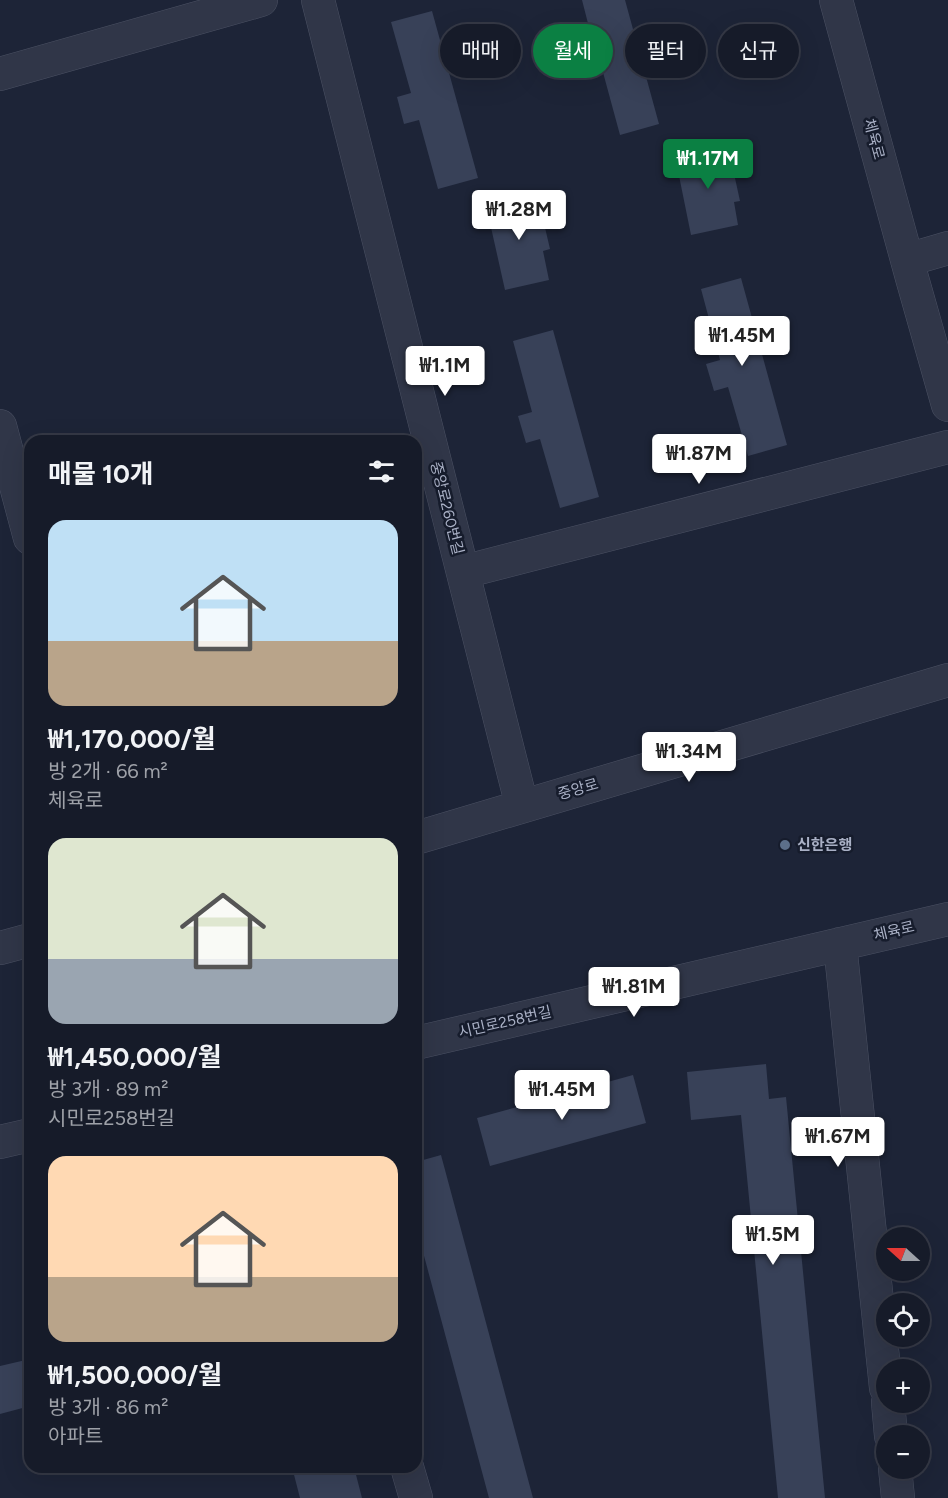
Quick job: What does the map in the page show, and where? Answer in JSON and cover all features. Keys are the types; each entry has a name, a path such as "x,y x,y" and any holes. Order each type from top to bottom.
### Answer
{"street":[{"path":"0,74 261,0"},
{"name":"중앙로260번길","path":"318,0 522,806"},
{"name":"체육로","path":"836,0 948,405"},
{"path":"909,269 948,248"},
{"path":"909,269 948,269"},
{"path":"0,426 24,516"},
{"path":"463,572 948,447"},
{"name":"중앙로","path":"422,836 948,680"},
{"name":"체육로","path":"840,944 948,919"},
{"path":"0,948 24,942"},
{"path":"840,944 883,1359"},
{"name":"시민로258번길","path":"422,1042 840,944"},
{"path":"0,1142 24,1136"},
{"path":"409,1473 416,1498"},
{"path":"896,1479 898,1498"}],"building":[{"path":"582,0 625,0 632,24 625,24 625,78 646,78 659,124 620,135 605,78 613,78 613,24 588,24"},
{"path":"432,11 440,40 440,78 450,78 478,178 438,189 419,120 404,124 397,97 411,93 391,22"},
{"path":"723,146 728,170 733,169 740,201 734,202 738,225 691,235 675,156"},
{"path":"532,194 538,220 543,219 550,249 543,251 549,280 505,290 486,205"},
{"path":"741,278 787,445 748,456 728,387 714,391 706,364 720,360 701,289"},
{"path":"553,330 599,497 560,508 540,439 526,443 518,416 532,412 513,341"},
{"path":"766,1064 769,1099 786,1097 825,1498 778,1498 741,1115 691,1120 687,1072"},
{"path":"633,1075 646,1123 490,1166 477,1118"},
{"path":"441,1155 533,1498 489,1498 422,1248 422,1160"},
{"path":"24,1360 24,1408 0,1414 0,1366"},
{"path":"294,1473 356,1473 362,1498 300,1498"}],"place":[{"name":"신한은행","path":"785,845"}]}
